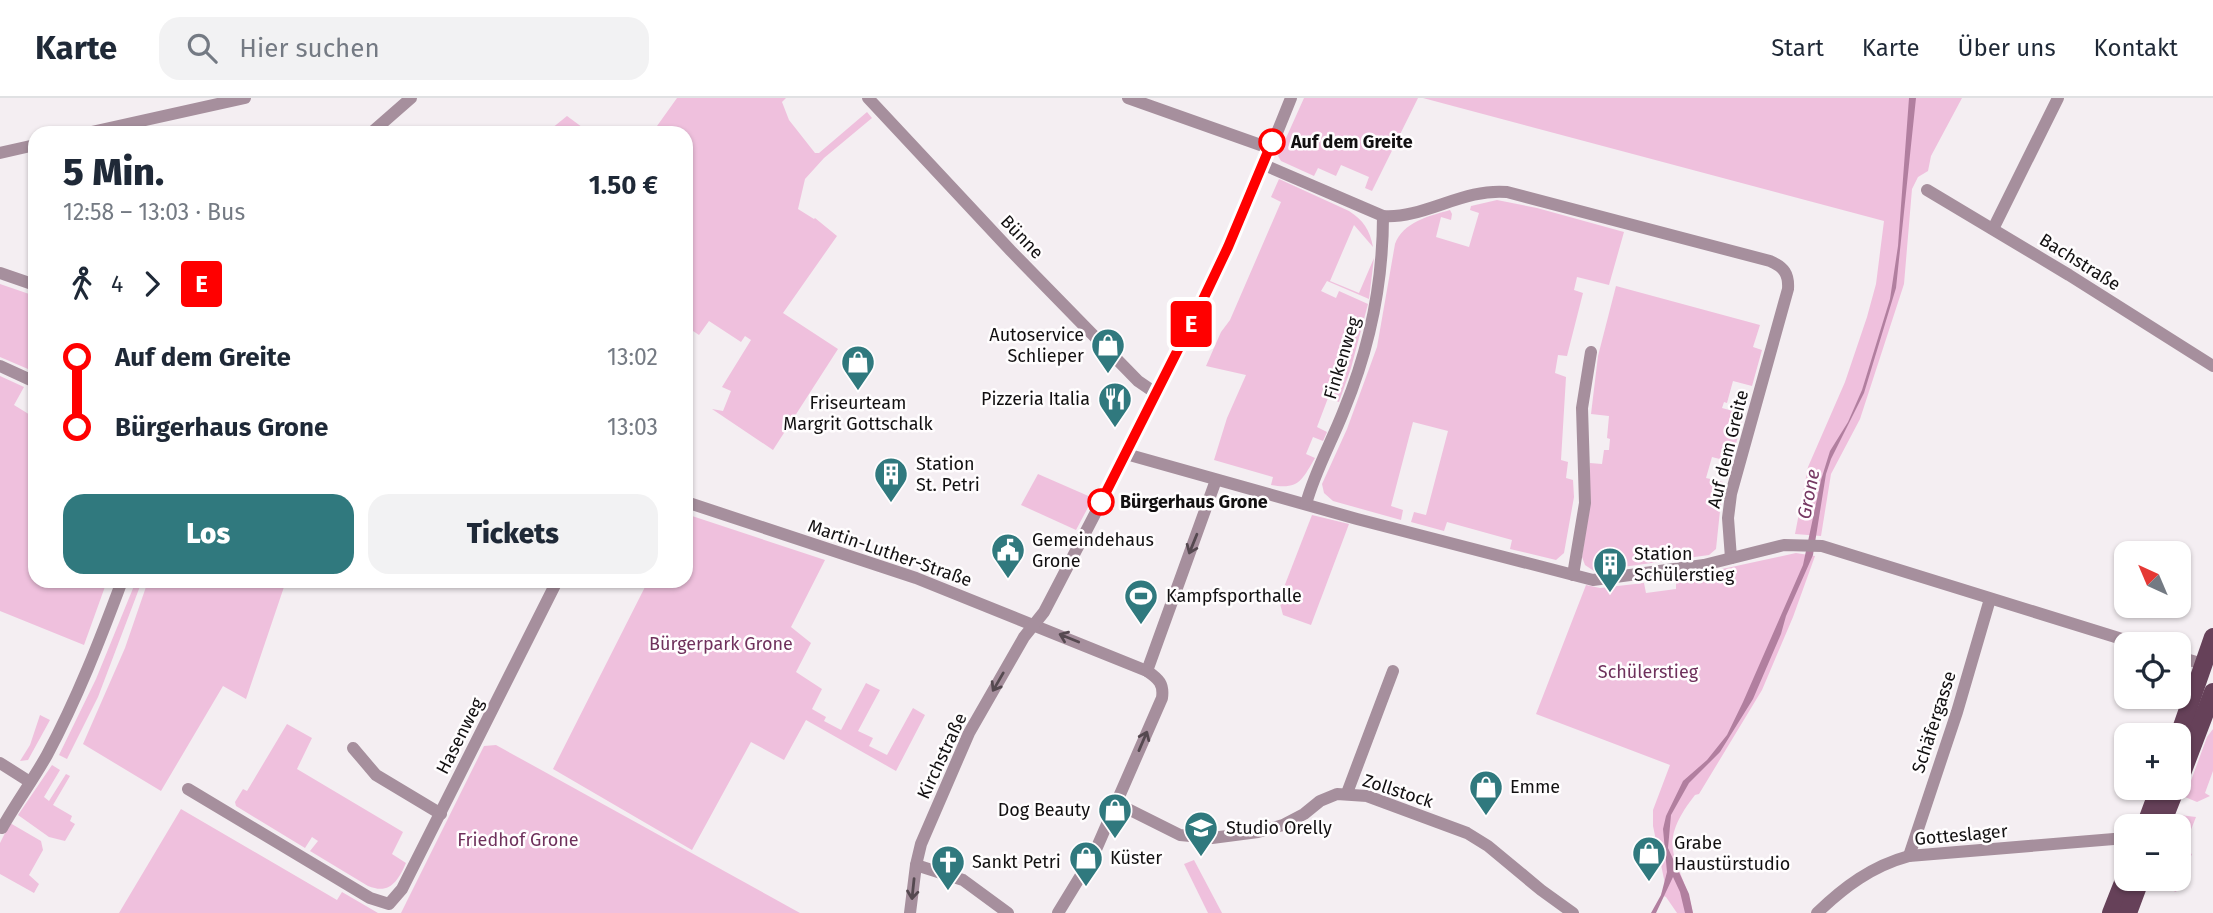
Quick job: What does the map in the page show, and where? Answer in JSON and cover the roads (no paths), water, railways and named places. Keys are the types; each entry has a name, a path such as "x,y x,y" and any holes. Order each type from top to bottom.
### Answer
{"main road":[{"path":"2183,723 2213,637"},
{"path":"2191,750 2213,692"},
{"path":"2112,913 2120,891"},
{"path":"2128,913 2136,891"}],"street":[{"path":"119,126 245,98"},
{"path":"379,126 411,98"},
{"name":"Bünne","path":"868,98 1021,262 1138,381 1157,394"},
{"path":"1128,98 1269,148"},
{"name":"Kirchstraße","path":"910,913 921,844 969,733 1024,637 1044,612 1157,394 1228,247 1291,98"},
{"path":"1993,229 2058,98"},
{"path":"0,153 28,147"},
{"path":"1262,164 1383,216"},
{"name":"Bachstraße","path":"1927,190 2213,366"},
{"name":"Auf dem Greite","path":"1383,216 1404,215 1475,194 1507,192 1770,261 1781,267 1788,278 1788,289 1731,494 1728,518 1731,558"},
{"name":"Finkenweg","path":"1307,504 1366,347 1383,256 1383,216"},
{"path":"0,274 28,283"},
{"path":"1573,575 1585,503 1582,408 1591,352"},
{"path":"0,366 28,379"},
{"path":"1126,454 1599,580 1704,565 1784,545 1803,544 1868,559 2114,637"},
{"path":"1058,913 1094,854 1162,698 1163,689 1152,674 1181,572 1216,480"},
{"name":"Martin-Luther-Straße","path":"693,504 916,578 1152,674"},
{"path":"2,828 73,703 119,588"},
{"name":"Hasenweg","path":"188,789 362,893 389,904 402,889 554,588"},
{"name":"Schäfergasse","path":"1909,856 1957,712 1990,599"},
{"path":"2191,660 2203,664"},
{"path":"1347,793 1393,671"},
{"path":"353,748 376,775 441,814"},
{"path":"0,763 30,782"},
{"name":"Zollstock","path":"1116,803 1180,835 1212,838 1258,832 1283,825 1330,796 1347,793 1367,796 1467,833 1488,846 1573,913"},
{"name":"Gotteslager","path":"1817,913 1865,873 1886,862 1909,856 2114,839"},
{"path":"916,865 963,880 1008,913"}],"place":[{"name":"Auf dem Greite","path":"1272,142"},
{"name":"Autoservice Schlieper","path":"1108,375"},
{"name":"Friseurteam Margrit Gottschalk","path":"858,392"},
{"name":"Pizzeria Italia","path":"1115,429"},
{"name":"Bürgerhaus Grone","path":"1101,502"},
{"name":"Station St. Petri","path":"891,504"},
{"name":"Gemeindehaus Grone","path":"1008,580"},
{"name":"Station Schülerstieg","path":"1610,594"},
{"name":"Kampfsporthalle","path":"1141,626"},
{"name":"Emme","path":"1486,817"},
{"name":"Dog Beauty","path":"1115,840"},
{"name":"Studio Orelly","path":"1201,858"},
{"name":"Grabe Haustürstudio","path":"1649,883"},
{"name":"Küster","path":"1086,888"},
{"name":"Sankt Petri","path":"948,892"}],"water label":[{"name":"Grone","path":"1808,494"}],"park label":[{"name":"Bürgerpark Grone","path":"721,644"},
{"name":"Schülerstieg","path":"1648,672"},
{"name":"Friedhof Grone","path":"518,840"}]}
